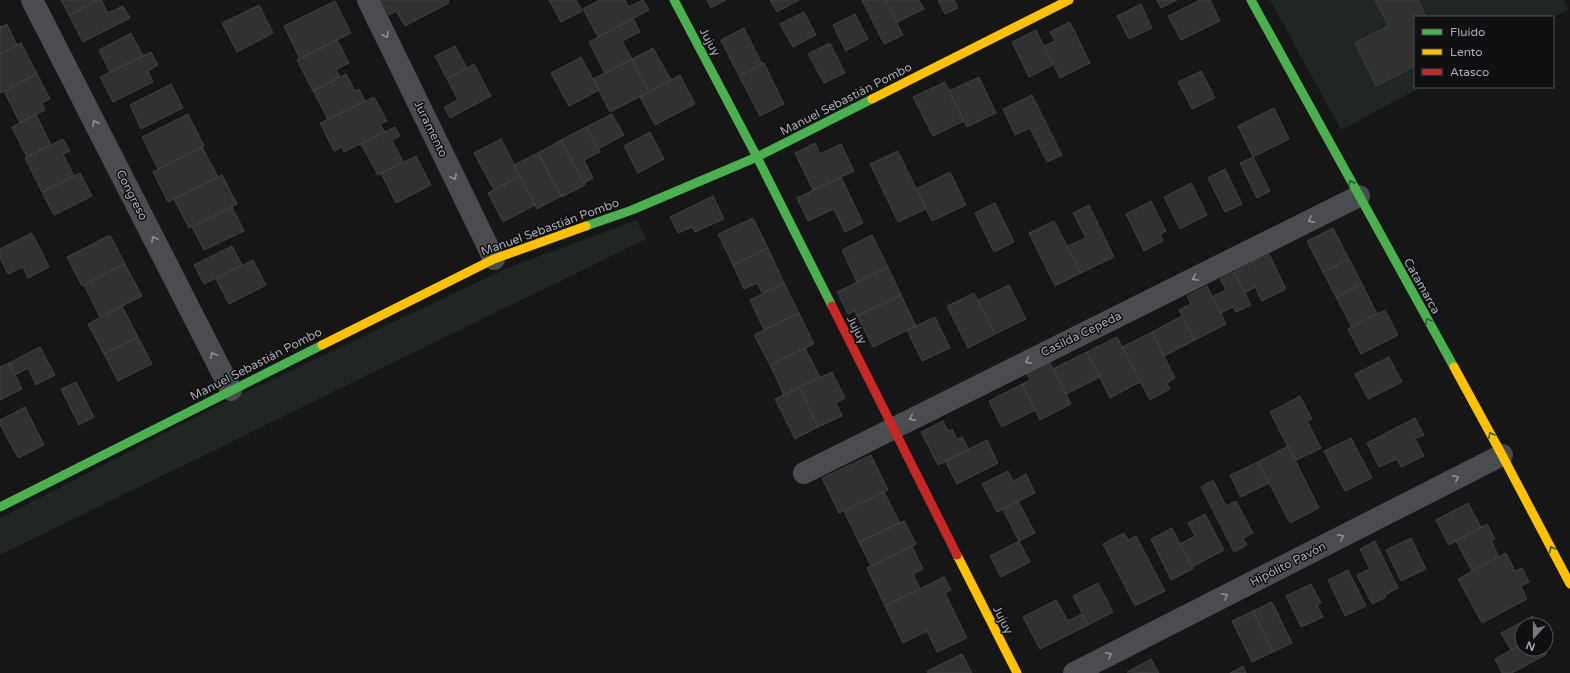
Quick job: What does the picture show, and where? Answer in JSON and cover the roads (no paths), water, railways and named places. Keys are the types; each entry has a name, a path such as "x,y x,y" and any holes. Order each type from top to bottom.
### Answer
{"street":[{"name":"Congreso","path":"32,0 231,390"},
{"name":"Juramento","path":"368,0 494,259"},
{"name":"Jujuy","path":"674,0 757,157 1017,673"},
{"name":"Manuel Sebastián Pombo","path":"0,507 494,259 632,210 757,157 1070,0"},
{"name":"Catamarca","path":"1251,0 1502,454 1570,584"},
{"name":"Casilda Cepeda","path":"804,473 1359,196"},
{"name":"Hipólito Pavón","path":"1074,673 1502,454"}]}
